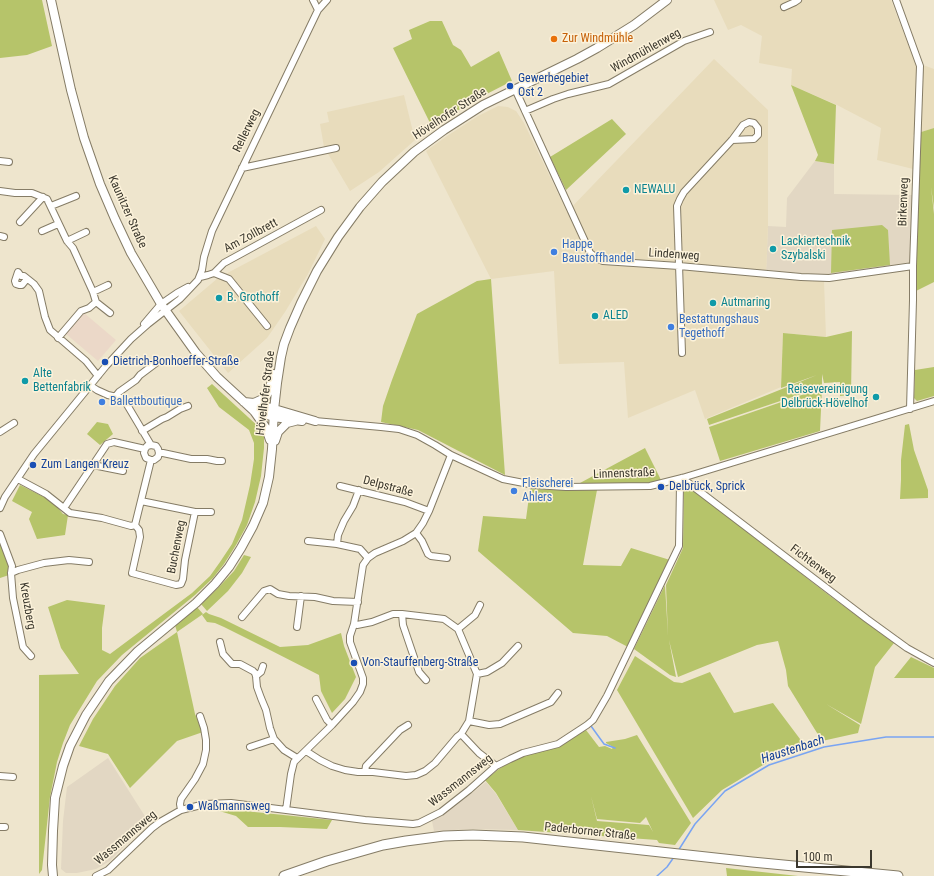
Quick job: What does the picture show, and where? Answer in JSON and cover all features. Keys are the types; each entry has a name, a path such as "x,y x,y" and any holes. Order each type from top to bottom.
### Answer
{"main road":[{"name":"Kaunitzer Straße","path":"51,0 72,96 84,138 100,184 131,253 163,307 196,353 217,377 244,402 254,407"},
{"name":"Hövelhofer Straße","path":"53,876 52,865 55,798 70,746 86,716 109,681 138,651 196,603 215,584 229,567 241,548 263,503 269,477 277,383 281,357 290,328 301,303 338,237 360,207 382,182 414,152 444,130 471,112 597,48 634,25 667,0"},
{"path":"254,407 265,398 269,391 276,366 281,357"},
{"path":"254,407 298,421"},
{"path":"254,407 266,428 272,449"},
{"path":"274,413 298,416 315,421"},
{"path":"272,449 278,432 287,423 298,421 315,421"},
{"name":"Paderborner Straße","path":"284,876 327,861 406,841 444,836 473,835 522,837 898,876"}],"street":[{"path":"313,0 318,10"},
{"name":"Rellerweg","path":"200,277 212,231 318,10 327,0"},
{"name":"Birkenweg","path":"896,0 920,66 910,408"},
{"path":"784,7 796,1"},
{"name":"Windmühlenweg","path":"525,111 568,94 609,84 684,41 710,32"},
{"name":"Lindenweg","path":"515,89 590,253 598,259 603,261 829,278 913,266"},
{"path":"682,353 677,206 684,192 732,140"},
{"path":"242,168 336,148"},
{"path":"0,161 9,162"},
{"path":"0,191 32,194 47,199 67,241 73,248 96,302 110,313"},
{"path":"51,206 76,196"},
{"path":"20,222 43,198"},
{"name":"Am Zollbrett","path":"200,277 214,273 224,262 321,210"},
{"path":"42,231 58,224"},
{"path":"67,241 86,232"},
{"path":"214,273 229,279 267,326"},
{"path":"0,508 5,497 34,454 98,376 177,293 195,283 200,277"},
{"path":"26,278 34,284 39,291 45,317 50,330 86,361 98,376"},
{"path":"93,292 108,285"},
{"path":"58,338 81,311 89,308 96,302"},
{"path":"115,397 119,392 156,363"},
{"path":"91,386 108,395 121,398 126,403 151,445 156,446 159,453"},
{"name":"Linnenstraße","path":"315,421 381,426 399,429 417,436 451,455 503,479 534,485 566,487 650,486 682,478 934,401"},
{"path":"142,431 162,418 188,406"},
{"path":"0,432 14,423"},
{"path":"64,508 105,446 110,442 145,449"},
{"path":"151,445 147,446 145,449 144,453 146,458 154,460 159,453"},
{"path":"159,453 192,459 207,459 217,462 222,461"},
{"path":"286,810 294,762 332,725 360,692 363,678 350,642 350,636 354,624 363,565 368,558 375,553 403,541 416,533 429,511 451,455"},
{"path":"18,479 46,494 70,513 102,518 131,526 135,525 151,460"},
{"path":"93,465 123,471"},
{"name":"Fichtenweg","path":"682,478 907,648 934,663"},
{"name":"Wassmannsweg","path":"96,876 108,870 156,825 168,817 181,810 205,804 231,803 365,820 413,824 419,823 441,812 496,766 524,753 558,744 587,725 593,720 607,696 679,546 680,484 682,478"},
{"name":"Delpstraße","path":"340,486 405,502 429,511"},
{"path":"337,544 338,535 353,506 359,490"},
{"name":"Buchenweg","path":"141,501 195,512 211,512"},
{"name":"Buchenweg","path":"135,525 139,530 140,538 132,573 176,586 180,584 183,579 185,560 195,512"},
{"path":"416,533 422,541 428,554 431,556 447,558"},
{"name":"Kreuzberg","path":"0,534 12,566 10,574 12,598 23,647 31,656"},
{"path":"308,541 337,544 360,549 368,558"},
{"path":"10,574 18,570 44,563 70,560 89,562"},
{"path":"242,617 264,591 270,589 278,594 289,596 315,597 333,601 358,602"},
{"path":"297,628 301,596"},
{"path":"458,629 475,615 480,605"},
{"path":"306,751 332,766 345,770 379,772 406,776 416,775 425,771 435,763 461,734 469,721 477,674 458,629 444,619 402,614 393,614 372,622 357,625 354,624"},
{"path":"402,614 405,632 419,672 426,680"},
{"path":"220,642 223,654 232,664 240,664 253,671 256,676 260,698 266,710 274,739 284,750 297,758"},
{"path":"477,674 487,672 502,663 518,646"},
{"path":"256,676 261,672 263,666"},
{"path":"469,721 489,725 500,724 552,702 558,693"},
{"path":"316,699 327,720 332,725"},
{"path":"181,810 181,799 203,764 206,750 204,728 200,716"},
{"path":"365,772 366,766 400,730 408,726"},
{"path":"461,734 471,746 496,766"},
{"path":"250,747 274,739"},
{"path":"0,776 12,777"}],"shaded area":[{"path":"714,0 891,0 915,62 934,69 934,128 913,135 913,169 877,160 881,128 837,105 791,85 792,69 759,63 762,36 741,25 728,30"},
{"name":"Gewerbegebiet Ost 2","path":"714,59 768,110 768,226 766,277 824,281 826,337 783,333 781,387 705,419 695,390 628,418 624,362 559,364 554,271 491,279 426,151 478,116 498,106 508,107 516,111 524,123 567,212"},
{"path":"404,95 415,140 379,172 350,191 324,147 320,124 329,122 327,112"},
{"path":"815,161 834,164 834,194 912,195 911,262 823,275 766,270 768,226 786,227 787,198"},
{"path":"316,226 325,239 308,274 267,338 228,373 179,311 218,278"},
{"path":"84,313 116,340 98,361 66,334"},
{"path":"108,758 148,821 110,861 96,869 77,873 66,873 61,869 63,821 67,787"},
{"path":"486,782 496,794 518,830 473,829 434,831 432,821"}],"green space":[{"path":"0,0 42,0 52,46 27,55 0,58"},
{"path":"430,21 442,21 453,45 461,50 471,67 499,51 512,81 471,102 432,127 393,48 412,39 409,30"},
{"path":"791,85 836,105 834,164 815,161 818,155"},
{"path":"612,119 626,134 566,190 550,157"},
{"path":"934,128 934,208 931,187 934,214 934,282 914,292 918,133"},
{"path":"882,225 888,230 890,265 831,273 832,230"},
{"path":"491,279 505,475 418,430 381,422 383,406 417,314 477,281"},
{"path":"852,331 851,395 840,396 840,382 824,383 822,374 822,387 709,425 707,419 817,375 781,388 783,333 826,337"},
{"path":"934,367 934,396 917,401 914,398 915,370"},
{"path":"212,384 260,428 264,436 261,476 255,502 247,525 224,564 213,578 195,595 122,655 97,681 70,725 57,762 50,797 42,870 39,874 39,675 79,674 61,648 48,607 67,600 105,605 102,628 102,650 110,654 192,593 210,576 232,544 242,520 254,459 254,443 249,430 219,407 207,388"},
{"path":"822,388 820,431 720,461 709,427"},
{"path":"97,422 108,424 113,434 100,445 87,434"},
{"path":"909,424 914,450 928,490 928,498 900,499 901,460 905,425"},
{"path":"645,448 661,480 646,484 580,483"},
{"path":"684,483 830,596 894,643 875,667 861,724 826,704 860,725 858,733 822,741 788,686 786,670 778,641 757,645 678,677 669,640 676,677 670,675 634,649 665,585 668,636 666,585 683,548"},
{"path":"20,485 52,501 63,514 68,515 65,535 37,539 29,519 32,512 12,501"},
{"path":"530,489 597,490 583,565 621,566 631,548 670,560 628,647 607,636 573,633 478,551 483,516 526,519"},
{"path":"0,540 9,562 9,575 0,578"},
{"path":"244,555 251,557 242,573 228,591 207,611 201,604 234,571"},
{"path":"197,607 203,614 177,632 175,625"},
{"path":"206,612 280,647 308,645 341,633 344,646 356,677 345,699 332,713 321,691 319,675 224,627 215,623 207,622 202,615"},
{"path":"177,632 195,714 203,732 177,741 130,788 108,754 79,746 93,719 115,686 140,658"},
{"path":"635,656 674,682 682,683 710,672 734,713 773,703 806,747 768,762 722,790 693,818 617,690"},
{"path":"911,657 934,668 934,678 894,678"},
{"path":"586,730 599,747 605,746 612,749 613,747 606,742 625,739 637,735 691,823 675,845 659,843 657,840 518,830 496,793 485,780 511,761 524,755 559,746","holes":["591,796 597,819 640,823 646,817 653,832 649,825 597,821"]},
{"path":"216,810 235,810 332,820 327,829 248,827 236,816"},
{"path":"726,868 798,876 727,876"}],"waterway":[{"path":"591,726 604,744 615,748"},
{"name":"Haustenbach","path":"678,851 695,824 725,791 769,765 824,747 886,737 934,737"},
{"name":"Haustenbach","path":"657,876 667,867 674,857"}],"place":[{"name":"Zur Windmühle","path":"554,39"},
{"name":"Gewerbegebiet Ost 2","path":"510,86"},
{"name":"NEWALU","path":"626,190"},
{"name":"Lackiertechnik Szybalski","path":"773,249"},
{"name":"Happe Baustoffhandel","path":"554,252"},
{"name":"B. Grothoff","path":"219,298"},
{"name":"Autmaring","path":"713,303"},
{"name":"ALED","path":"595,316"},
{"name":"Bestattungshaus Tegethoff","path":"671,327"},
{"name":"Dietrich-Bonhoeffer-Straße","path":"105,362"},
{"name":"Alte Bettenfabrik","path":"25,381"},
{"name":"Reisevereinigung Delbrück-Hövelhof","path":"876,397"},
{"name":"Ballettboutique","path":"102,402"},
{"name":"Zum Langen Kreuz","path":"33,465"},
{"name":"Delbrück, Sprick","path":"661,487"},
{"name":"Fleischerei Ahlers","path":"514,491"},
{"name":"Von-Stauffenberg-Straße","path":"354,663"},
{"name":"Waßmannsweg","path":"190,807"}]}
